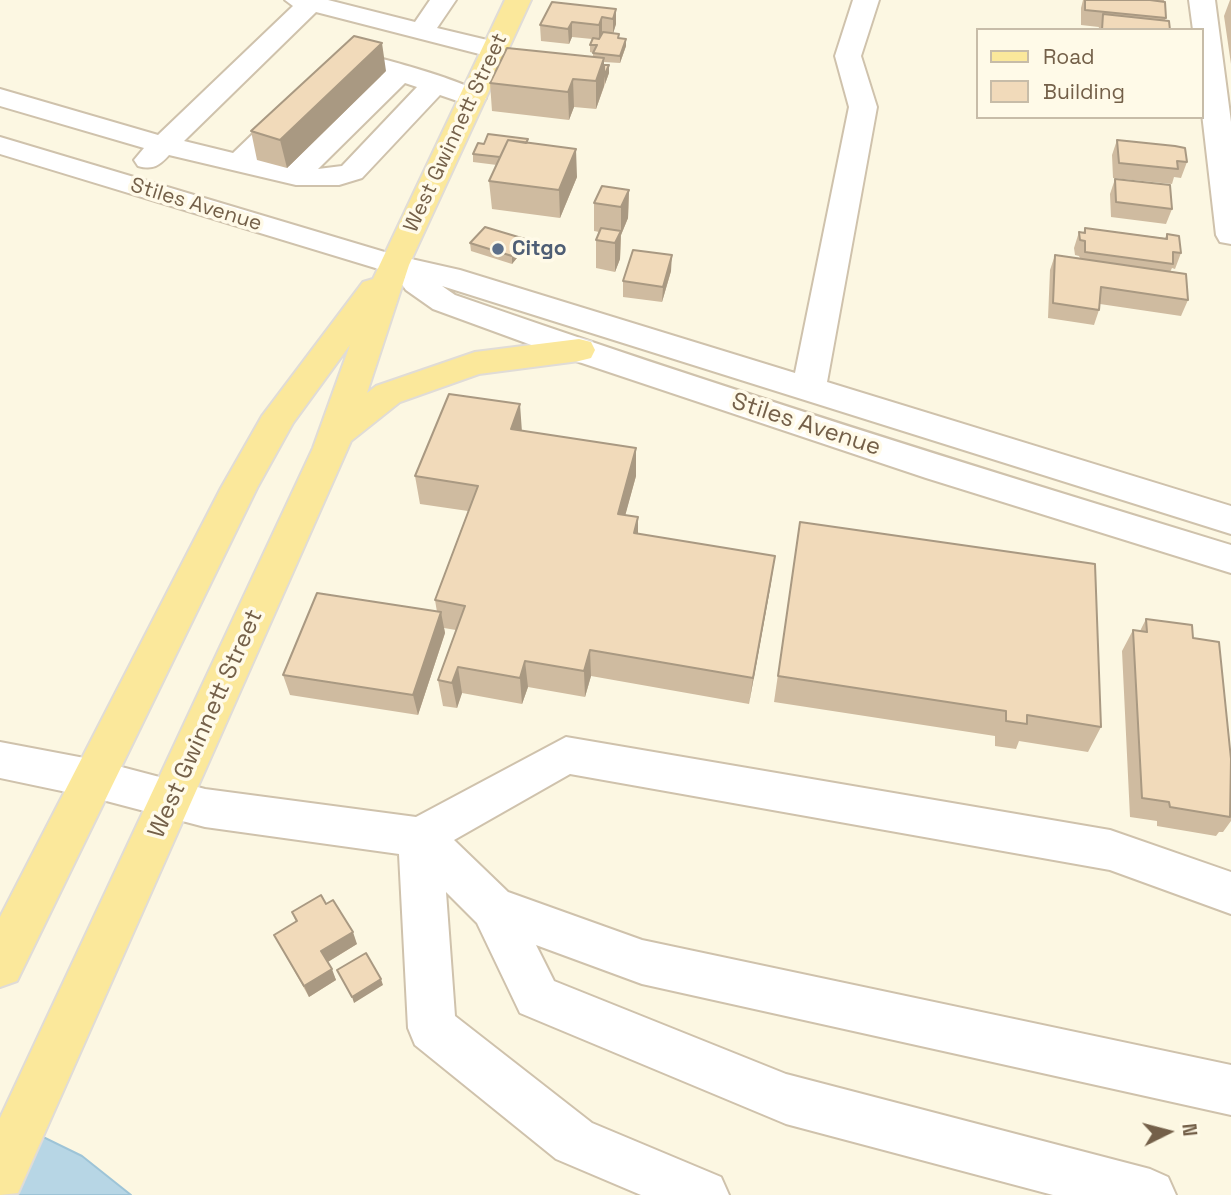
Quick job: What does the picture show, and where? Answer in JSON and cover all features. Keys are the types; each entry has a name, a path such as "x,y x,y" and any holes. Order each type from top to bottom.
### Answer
{"main road":[{"name":"West Gwinnett Street","path":"0,1175 91,976 188,805 336,434 393,265 518,0"},
{"name":"West Gwinnett Street","path":"4,957 239,488 279,416 393,265"},
{"path":"336,434 388,394 464,367 579,350"}],"street":[{"path":"422,31 443,0"},
{"path":"809,389 863,107 848,55 866,0"},
{"path":"1202,0 1231,235"},
{"path":"124,183 304,2 495,50"},
{"path":"239,163 277,133 348,58 472,98"},
{"path":"296,175 318,145 353,119 373,91 400,73"},
{"path":"0,97 163,145 316,179 339,178 352,172 435,84"},
{"path":"353,119 392,130"},
{"name":"Stiles Avenue","path":"0,145 393,265 449,276 1231,520"},
{"path":"318,145 366,157"},
{"name":"Stiles Avenue","path":"393,265 443,302 579,350 939,469 1231,559"},
{"path":"0,760 95,779 188,805 420,836 566,755 1110,849 1231,893"},
{"path":"420,836 493,908 537,997 786,1099 1150,1195"},
{"path":"420,836 432,1028 574,1141 703,1195"},
{"path":"493,908 642,962 1231,1090"}],"water":[{"path":"0,1116 82,1156 131,1195 0,1195"}],"building":[{"path":"1085,0 1165,2 1166,18 1085,10"},
{"path":"552,2 616,9 613,19 602,17 599,25 572,22 568,29 540,25"},
{"path":"1103,14 1169,21 1170,28 1102,28"},
{"path":"603,32 619,34 618,38 626,39 620,56 593,53 597,45 590,45 593,38 599,39"},
{"path":"354,36 382,43 280,140 251,131"},
{"path":"507,48 604,58 596,81 573,79 568,92 490,83"},
{"path":"488,134 528,139 526,143 508,140 500,157 473,154 478,143 484,144"},
{"path":"508,140 576,149 559,190 489,181"},
{"path":"1117,140 1185,148 1187,162 1177,161 1178,169 1119,163"},
{"path":"1115,179 1170,185 1172,209 1116,202"},
{"path":"602,186 629,190 621,207 594,203"},
{"path":"485,227 525,239 512,256 470,243"},
{"path":"601,228 621,231 615,243 596,240"},
{"path":"1085,228 1167,239 1167,234 1179,236 1181,253 1173,252 1173,264 1085,252 1085,241 1080,240 1079,232 1085,233"},
{"path":"633,250 672,255 663,287 623,281"},
{"path":"1055,255 1186,274 1188,300 1101,287 1099,310 1053,303"},
{"path":"449,394 520,404 511,429 636,448 618,514 638,517 634,533 775,556 753,678 590,650 584,671 525,661 520,678 458,667 452,683 438,680 465,606 435,600 478,486 415,476"},
{"path":"800,522 1095,564 1101,727 1027,715 1027,724 1006,721 1006,711 778,676"},
{"path":"317,593 441,612 413,695 283,675"},
{"path":"1146,619 1192,625 1193,638 1219,642 1231,759 1230,817 1170,807 1169,802 1142,798 1133,630 1147,632"},
{"path":"321,895 326,904 333,900 353,932 321,951 332,969 304,986 274,935 297,921 292,912"},
{"path":"366,953 381,979 352,997 337,970"}],"place":[{"name":"Citgo","path":"498,249"}]}
